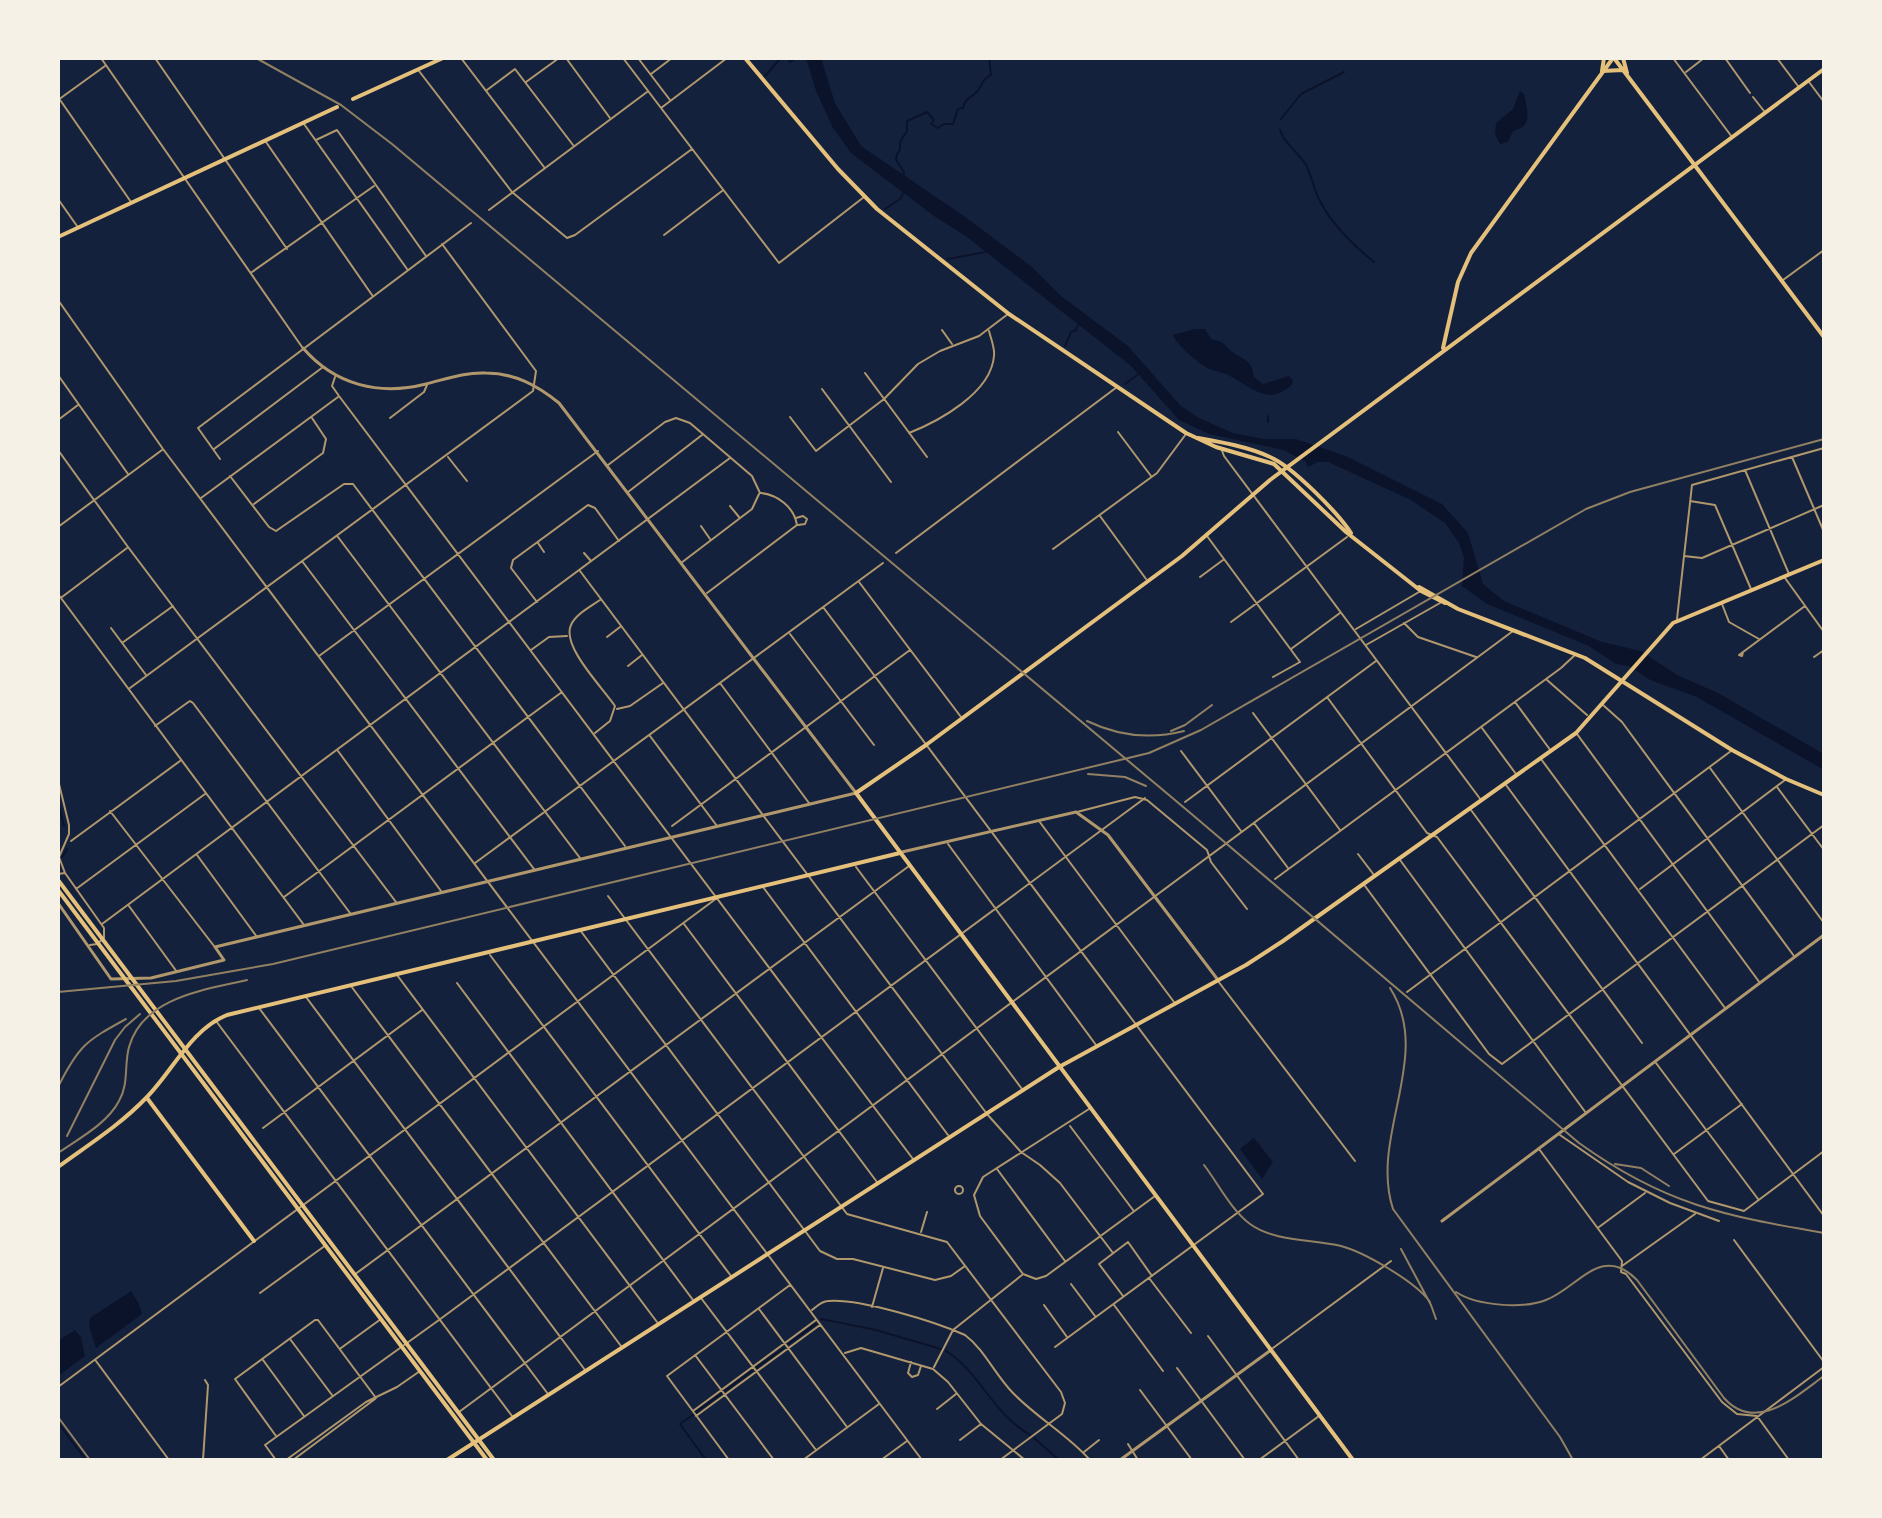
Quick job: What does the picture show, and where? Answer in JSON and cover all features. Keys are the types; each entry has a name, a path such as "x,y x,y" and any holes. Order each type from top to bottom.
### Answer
{"main road":[{"path":"353,99 443,58"},
{"path":"745,58 864,197 1009,314 1186,433 1284,468"},
{"path":"1602,71 1604,58"},
{"path":"1442,351 1454,297 1471,253 1613,58 1824,337"},
{"path":"1623,58 1627,75"},
{"path":"1353,1460 856,793 1148,581 1207,536 1284,468 1824,69"},
{"path":"1602,71 1623,70"},
{"path":"58,237 337,107"},
{"path":"1196,437 1265,454 1284,468 1352,534 1421,591 1577,653 1732,750 1824,795"},
{"path":"447,1460 1059,1067 1273,948 1576,733 1664,630 1677,620 1824,560"},
{"path":"1414,585 1443,602"},
{"path":"58,1167 147,1098 195,1037 215,1020 900,853"},
{"path":"58,877 69,899 205,1085 300,1207"},
{"path":"58,890 69,899 206,1077 403,1345 494,1460"},
{"path":"702,901 704,908"},
{"path":"147,1098 254,1241"},
{"path":"422,1370 459,1412 487,1460"}],"street":[{"path":"101,58 303,348 323,367 357,384 380,389 402,389 487,372 513,376 535,386 559,403 856,793 215,947"},
{"path":"155,58 287,249"},
{"path":"461,58 545,168"},
{"path":"525,82 559,58"},
{"path":"565,58 610,119"},
{"path":"623,58 779,263 864,197"},
{"path":"638,58 670,100"},
{"path":"650,75 672,58"},
{"path":"661,108 727,58"},
{"path":"1673,58 1732,137"},
{"path":"1684,73 1704,58"},
{"path":"1725,58 1750,93"},
{"path":"1777,58 1799,87"},
{"path":"106,65 58,99 132,203"},
{"path":"486,91 515,69 574,146"},
{"path":"418,70 512,192 563,236 570,238 692,149"},
{"path":"1808,81 1824,102"},
{"path":"489,210 648,91"},
{"path":"1753,97 1765,112"},
{"path":"304,123 407,270"},
{"path":"315,140 337,130 426,256"},
{"path":"265,141 372,296"},
{"path":"251,273 375,186"},
{"path":"664,235 723,190"},
{"path":"58,199 78,227"},
{"path":"220,459 198,428 471,223"},
{"path":"130,688 529,394 535,386 536,371 442,244"},
{"path":"1783,281 1824,250"},
{"path":"58,300 163,449 922,1460"},
{"path":"790,417 816,451 884,399 918,364 989,330 1009,314"},
{"path":"942,330 953,345"},
{"path":"909,433 956,409 980,384 989,372 994,355 989,330"},
{"path":"213,449 323,367"},
{"path":"865,373 927,457"},
{"path":"58,375 128,475"},
{"path":"335,375 332,386 339,396 718,897 913,1161"},
{"path":"390,418 424,392 428,384"},
{"path":"896,553 1118,386"},
{"path":"822,389 891,482"},
{"path":"200,498 339,396"},
{"path":"58,420 79,404"},
{"path":"252,505 323,453 326,439 311,417"},
{"path":"608,465 676,418 685,420 755,479 760,493 754,507 681,563"},
{"path":"1118,432 1152,477"},
{"path":"1053,549 1152,477 1186,433"},
{"path":"628,492 703,435"},
{"path":"1221,448 1482,801"},
{"path":"1677,620 1692,485 1824,448"},
{"path":"58,526 163,449"},
{"path":"58,450 396,903"},
{"path":"319,656 598,451"},
{"path":"447,455 467,481"},
{"path":"1792,457 1824,532"},
{"path":"102,924 730,458"},
{"path":"1745,470 1787,576 1824,632"},
{"path":"230,476 270,529 278,531 348,482 353,484 626,848"},
{"path":"705,594 797,522 780,499 760,493"},
{"path":"1689,501 1715,505 1751,591"},
{"path":"537,602 511,566 513,560 591,505 620,542"},
{"path":"1683,556 1702,558 1824,505"},
{"path":"730,506 740,518"},
{"path":"1100,515 1148,581"},
{"path":"701,526 711,540"},
{"path":"1231,622 1352,534"},
{"path":"337,536 580,859"},
{"path":"1207,536 1300,662 1273,677"},
{"path":"537,543 544,552"},
{"path":"61,597 128,547"},
{"path":"584,553 592,562"},
{"path":"1200,577 1224,559"},
{"path":"302,561 534,870"},
{"path":"475,863 883,563"},
{"path":"580,571 987,1114 1021,1152 1060,1183 1113,1253"},
{"path":"858,581 962,718"},
{"path":"1355,630 1421,591"},
{"path":"58,594 305,926"},
{"path":"601,599 577,617 571,625 569,636 573,649 615,709"},
{"path":"1366,645 1443,602"},
{"path":"1721,603 1729,622 1760,640"},
{"path":"122,643 173,606"},
{"path":"1743,652 1805,606"},
{"path":"823,607 1263,1194 1055,1347"},
{"path":"1291,649 1341,612"},
{"path":"1404,623 1418,637 1478,657"},
{"path":"607,637 621,626"},
{"path":"111,628 147,676"},
{"path":"459,1412 1514,630"},
{"path":"789,632 874,745"},
{"path":"531,650 549,637 569,636"},
{"path":"672,826 910,650"},
{"path":"1814,657 1824,650"},
{"path":"1275,879 1577,653"},
{"path":"628,666 643,655"},
{"path":"1185,802 1376,660"},
{"path":"1546,679 1591,718"},
{"path":"615,709 630,706 664,682"},
{"path":"720,683 810,804"},
{"path":"284,897 562,692"},
{"path":"1327,697 1709,1202 1744,1211 1824,1151"},
{"path":"155,726 190,701 350,914"},
{"path":"1515,702 1551,752"},
{"path":"1603,705 1622,722 1795,957"},
{"path":"594,734 610,721 615,709"},
{"path":"1253,713 1341,831"},
{"path":"1481,727 1517,776"},
{"path":"1576,733 1760,983"},
{"path":"649,735 717,826"},
{"path":"337,750 442,892"},
{"path":"1407,992 1732,750"},
{"path":"1181,751 1241,832"},
{"path":"1541,759 1726,1009"},
{"path":"71,841 181,760"},
{"path":"1709,767 1824,923"},
{"path":"1638,890 1786,779"},
{"path":"59,784 69,825 69,834 59,857 65,873 102,924 104,938 90,945"},
{"path":"1506,784 1824,1216"},
{"path":"1777,786 1824,850"},
{"path":"76,889 206,794"},
{"path":"900,853 1135,797 1145,798 1207,850 1211,862 1247,909"},
{"path":"276,1460 265,1445 1145,798"},
{"path":"1470,809 1642,1043"},
{"path":"58,903 111,979 139,980 224,960 110,811"},
{"path":"1076,812 1102,830 1355,1161"},
{"path":"1038,820 1174,1002"},
{"path":"1254,823 1289,869"},
{"path":"1364,884 1489,1054 1504,1063 1824,825"},
{"path":"947,841 1097,1046"},
{"path":"196,854 257,937"},
{"path":"1358,854 1375,876"},
{"path":"1399,859 1586,1113"},
{"path":"854,864 1023,1090"},
{"path":"352,1276 910,865"},
{"path":"58,877 65,873"},
{"path":"763,886 950,1138"},
{"path":"608,896 840,1206 854,1218 947,1242 1064,1397 1064,1411 1000,1460"},
{"path":"58,1387 718,897"},
{"path":"128,905 177,972"},
{"path":"683,924 877,1183"},
{"path":"580,930 820,1251 837,1259 853,1259 935,1280 951,1276 966,1265"},
{"path":"1442,1221 1824,935"},
{"path":"488,952 732,1277"},
{"path":"397,974 658,1324"},
{"path":"457,983 694,1301"},
{"path":"350,985 622,1348"},
{"path":"305,996 586,1371"},
{"path":"259,1008 549,1395"},
{"path":"263,1128 422,1009"},
{"path":"215,1020 514,1418"},
{"path":"1655,1062 1759,1200"},
{"path":"1673,1155 1742,1104"},
{"path":"1090,1108 979,1182 974,1195 980,1216 1023,1274 1036,1279 1046,1276 1156,1196"},
{"path":"1068,1124 1134,1211"},
{"path":"1559,1134 1593,1160 1646,1192 1719,1221"},
{"path":"1539,1149 1622,1261 1621,1272 1626,1274 1722,1402 1737,1414 1757,1416 1789,1460"},
{"path":"996,1168 1066,1262"},
{"path":"963,1191 974,1195"},
{"path":"1598,1228 1646,1192"},
{"path":"920,1233 927,1212"},
{"path":"1621,1266 1696,1213"},
{"path":"1734,1240 1824,1362"},
{"path":"1123,1297 1099,1264 1128,1242 1191,1333"},
{"path":"260,1293 327,1243"},
{"path":"1120,1460 1391,1261"},
{"path":"872,1307 884,1267"},
{"path":"933,1369 953,1330 1023,1274"},
{"path":"729,1460 667,1376 791,1284"},
{"path":"1071,1284 1095,1317"},
{"path":"700,1297 816,1450"},
{"path":"810,1310 827,1301 872,1307 953,1330 974,1342 1012,1392 1090,1460"},
{"path":"1113,1304 1163,1371"},
{"path":"1044,1305 1068,1338"},
{"path":"758,1308 847,1427"},
{"path":"340,1349 383,1318"},
{"path":"693,1411 817,1319"},
{"path":"276,1437 235,1379 317,1320 376,1398"},
{"path":"696,1416 821,1324"},
{"path":"1208,1336 1299,1460"},
{"path":"290,1339 333,1396"},
{"path":"843,1354 861,1348 933,1369 981,1424 1025,1460"},
{"path":"695,1355 774,1460"},
{"path":"262,1359 305,1416"},
{"path":"95,1360 169,1460"},
{"path":"911,1362 908,1373 912,1377 918,1375 921,1365"},
{"path":"1700,1460 1824,1367"},
{"path":"1177,1368 1245,1460"},
{"path":"286,1460 422,1370"},
{"path":"203,1460 208,1385 205,1380"},
{"path":"1140,1390 1192,1460"},
{"path":"937,1409 957,1394"},
{"path":"293,1460 376,1398"},
{"path":"803,1460 880,1403"},
{"path":"1259,1460 1320,1415"},
{"path":"960,1440 981,1424"},
{"path":"881,1460 907,1440"},
{"path":"1083,1452 1099,1440"},
{"path":"1128,1444 1138,1460"},
{"path":"1719,1446 1729,1460"}],"water":[{"path":"806,58 821,58 835,103 861,146 1032,267 1061,296 1128,346 1180,405 1199,418 1233,433 1264,439 1296,439 1346,456 1442,504 1468,533 1483,584 1504,601 1602,642 1641,651 1677,675 1718,693 1824,754 1824,770 1697,697 1650,680 1629,666 1616,664 1589,646 1487,604 1462,586 1464,558 1459,543 1445,523 1411,500 1328,462 1318,462 1308,467 1305,461 1283,450 1209,434 1179,420 1130,365 967,237 851,153 833,128 816,91"},
{"path":"1520,91 1524,94 1526,121 1520,129 1513,131 1508,142 1500,144 1495,134 1496,123 1513,109"},
{"path":"1205,329 1211,339 1223,343 1247,362 1252,367 1254,377 1263,384 1289,376 1293,380 1292,385 1279,393 1264,394 1206,367 1195,360 1173,335"},
{"path":"1254,1138 1273,1162 1262,1179 1240,1149"},
{"path":"131,1291 142,1314 96,1348 89,1326 90,1318"},
{"path":"75,1330 81,1337 85,1356 58,1376 58,1341"}],"waterway":[{"path":"765,76 781,58"},
{"path":"787,58 790,62 796,58"},
{"path":"903,176 904,172 896,160 900,142 907,131 907,121 927,112 934,120 931,124 938,128 953,124 958,109 963,108 991,75 989,58"},
{"path":"1281,119 1301,94 1344,72"},
{"path":"1280,130 1306,165 1317,195 1334,223 1374,262"},
{"path":"885,209 900,199 904,192"},
{"path":"948,259 985,252"},
{"path":"1065,346 1078,325"},
{"path":"1125,384 1140,373"},
{"path":"1268,416 1268,422"},
{"path":"58,802 64,826"},
{"path":"62,857 67,849"},
{"path":"821,1319 876,1330 941,1349"},
{"path":"788,1344 816,1324"},
{"path":"756,1368 784,1348"},
{"path":"946,1351 968,1370 1005,1415 1030,1435"},
{"path":"725,1391 752,1371"},
{"path":"696,1412 721,1394"},
{"path":"693,1415 680,1424 706,1460"},
{"path":"58,1423 86,1460"},
{"path":"1034,1438 1059,1460"}],"railway":[{"path":"256,58 341,105 392,144 1579,1143 1610,1164 1668,1194 1725,1213 1824,1233"},
{"path":"58,992 176,981 273,964 1149,753 1201,730 1586,509 1630,492 1824,439"},
{"path":"1171,731 1185,725 1212,705"},
{"path":"1087,721 1134,735 1184,731"},
{"path":"1088,774 1125,777 1146,786"},
{"path":"58,1153 92,1130 114,1109 124,1088 129,1047 136,1030 147,1017 178,998 247,980"},
{"path":"1390,988 1402,1014 1406,1041 1389,1153 1388,1181 1393,1209 1560,1437 1573,1460"},
{"path":"67,1136 115,1040 140,1014"},
{"path":"58,1087 78,1053 101,1033 126,1019"},
{"path":"1615,1164 1641,1168 1669,1186"},
{"path":"1204,1165 1231,1204 1250,1224 1282,1237 1351,1249 1402,1277 1430,1302"},
{"path":"1401,1249 1436,1319"},
{"path":"1456,1292 1488,1303 1536,1303 1558,1294 1590,1272 1612,1266 1637,1280 1724,1398 1736,1408 1749,1413 1776,1408 1824,1376"},
{"path":"58,1417 90,1460"}]}
